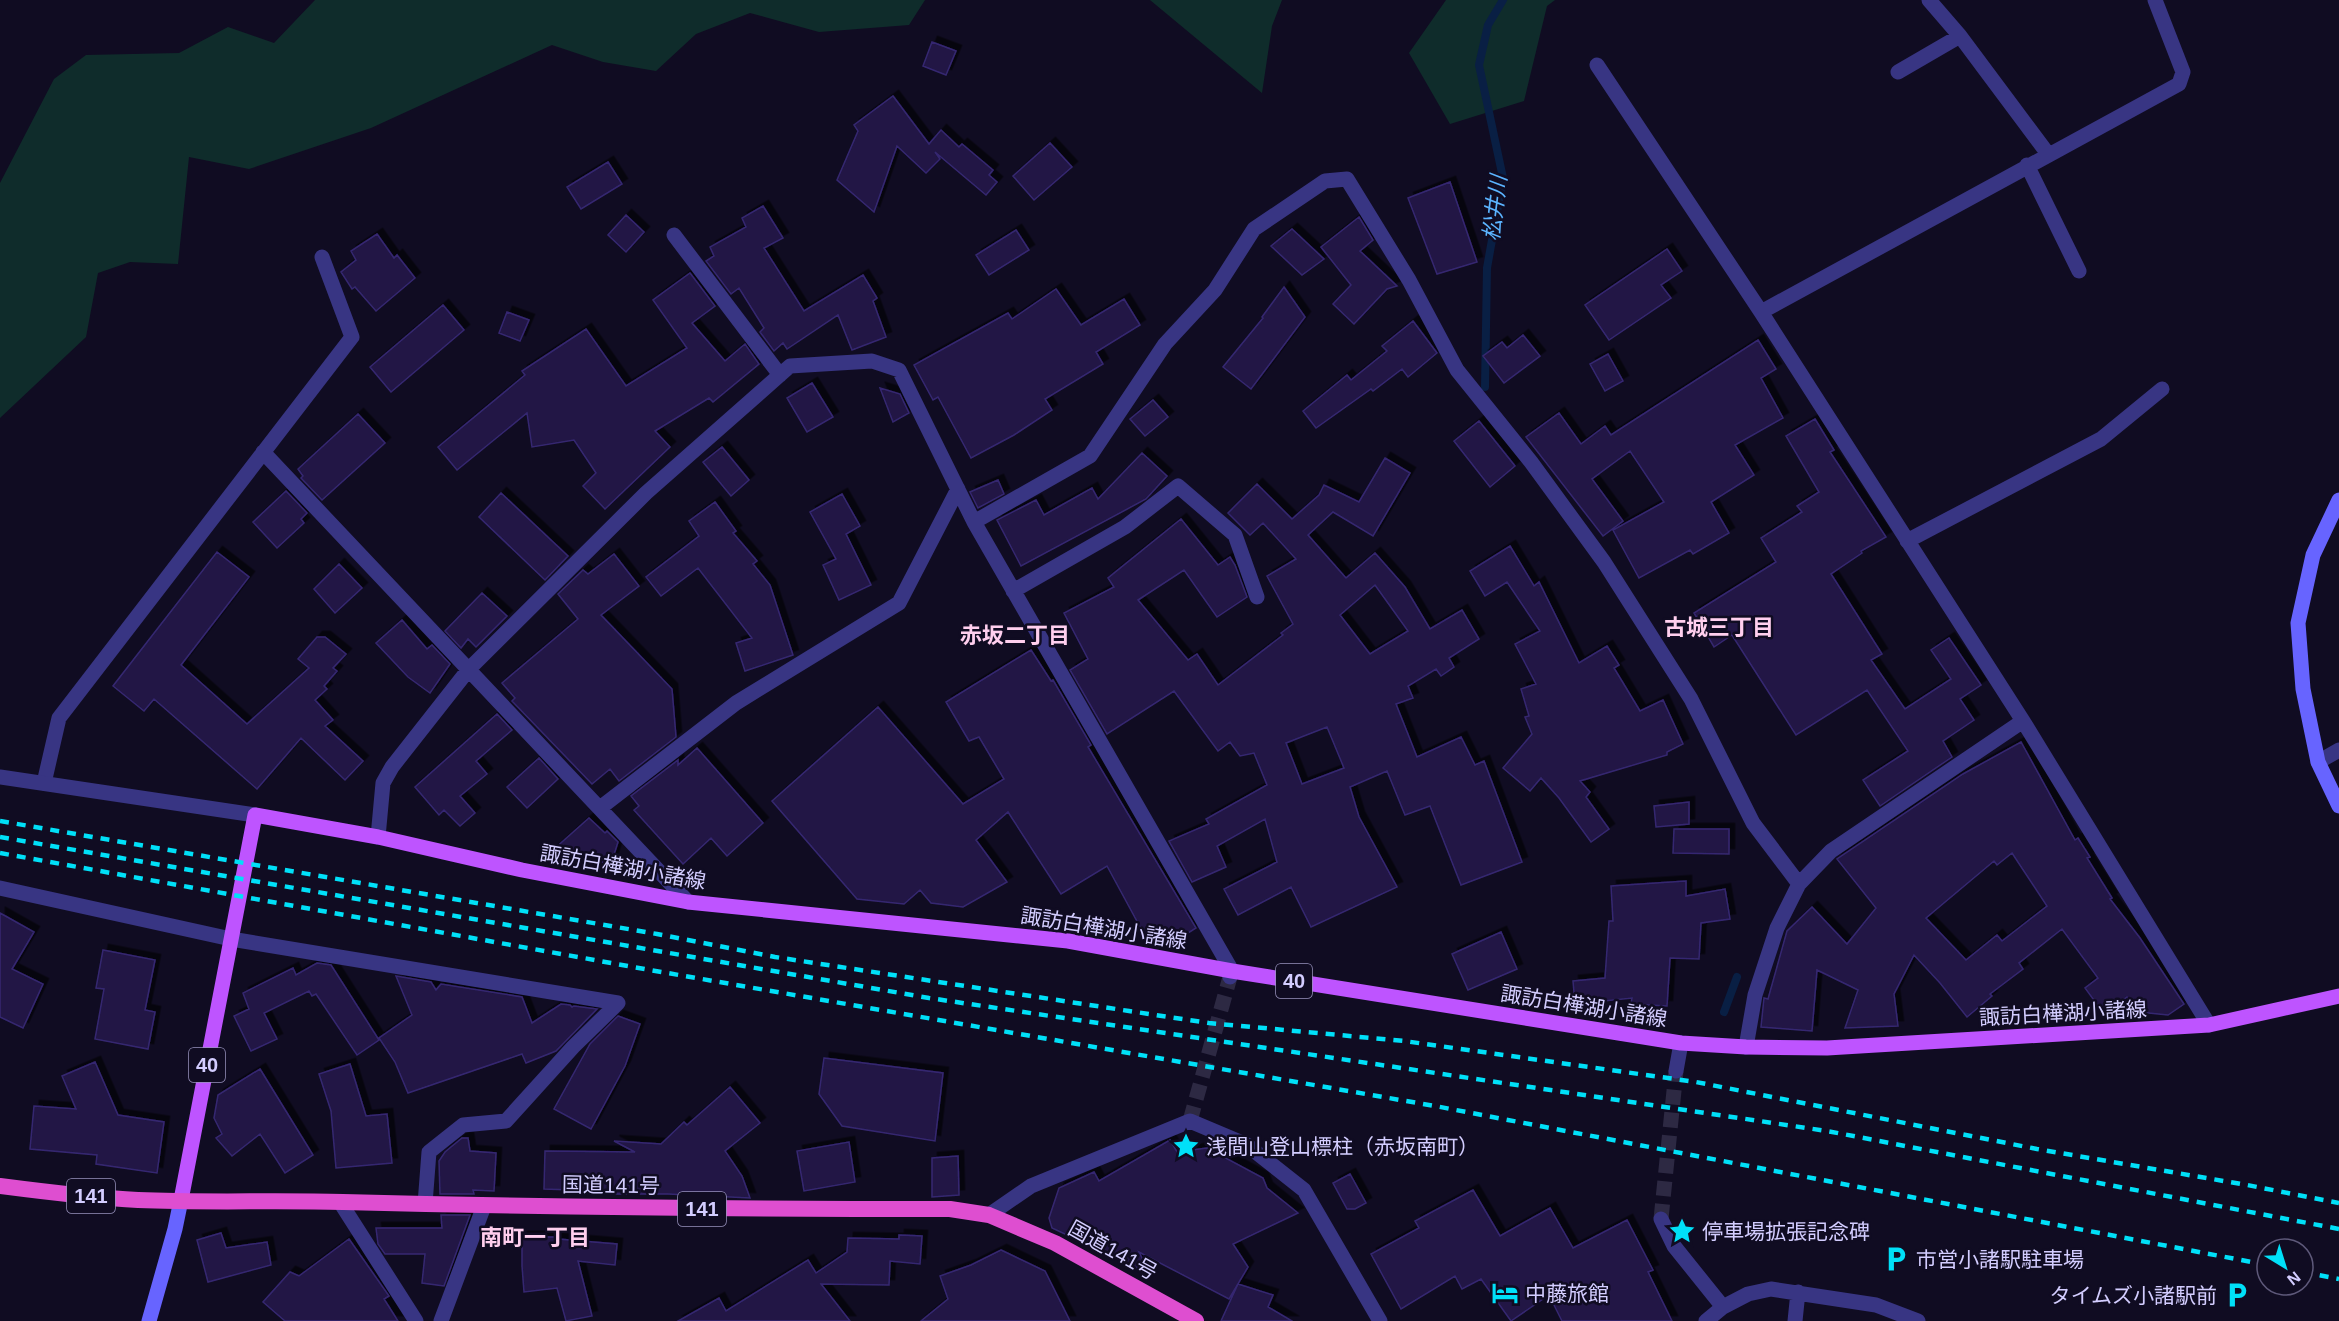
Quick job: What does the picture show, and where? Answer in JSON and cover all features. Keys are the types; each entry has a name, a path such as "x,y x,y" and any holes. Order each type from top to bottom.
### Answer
{"highway":[{"name":"国道141号","path":"0,1186 138,1200 220,1203 340,1202 484,1206 950,1209 989,1215 1055,1243 1196,1321"}],"main road":[{"path":"2339,500 2313,555 2298,623 2303,689 2318,762 2339,806"},
{"name":"諏訪白樺湖小諸線","path":"255,815 378,837 522,870 688,902 1068,941 1231,974 1681,1043 1827,1048 2209,1025 2339,996"},
{"name":"40","path":"181,1200 255,815"},
{"path":"149,1321 181,1200"}],"street":[{"path":"1929,0 2048,154"},
{"path":"1761,312 2179,84 2183,72 2155,0"},
{"path":"1898,72 1959,36"},
{"path":"1597,65 1761,312 2023,722 2209,1025"},
{"path":"2027,165 2079,271"},
{"path":"974,522 1090,456 1165,345 1215,290 1254,229 1325,181 1347,179 1409,280 1457,370 1538,472 1604,562 1691,699 1753,823 1799,884"},
{"path":"674,235 780,375"},
{"path":"44,783 59,718 352,337 322,257"},
{"path":"378,837 383,783 392,767 469,669 646,493 790,366 872,361 899,370 974,522 1231,974"},
{"path":"1907,541 2101,439 2162,389"},
{"path":"263,452 688,902"},
{"path":"1013,591 1125,527 1178,486 1235,535 1257,597"},
{"path":"600,808 736,703 900,603 958,489"},
{"path":"1746,1047 1758,984 1777,928 1799,884 1832,851 2023,722"},
{"path":"2318,762 2339,750"},
{"path":"0,777 255,815"},
{"path":"0,888 232,935 618,1003 573,1047 506,1121 463,1125 429,1152 425,1204"},
{"path":"1676,1071 1681,1043"},
{"path":"989,1215 1030,1186 1190,1121 1247,1145 1304,1190 1380,1321"},
{"path":"340,1202 416,1321"},
{"path":"441,1321 484,1206"},
{"path":"1660,1219 1674,1246 1724,1307"},
{"path":"1706,1321 1724,1307 1748,1294 1771,1289 1876,1305 1918,1321"},
{"path":"1795,1321 1798,1292"}],"green space":[{"path":"315,0 925,0 909,25 819,32 750,13 696,34 656,71 603,62 552,45 371,128 249,169 189,157 178,264 130,262 98,273 86,337 0,418 0,183 54,79 86,55 179,53 228,27 274,43"},
{"path":"1150,0 1282,0 1272,26 1262,93"},
{"path":"1446,0 1555,0 1547,6 1524,101 1450,124 1409,53"}],"building":[{"path":"932,42 956,51 946,75 923,66"},
{"path":"893,96 929,144 941,130 959,147 962,144 993,170 989,175 997,182 986,195 935,152 940,159 926,173 897,146 874,212 837,180 858,131 854,125"},
{"path":"1050,143 1072,167 1034,200 1013,176"},
{"path":"608,162 622,184 581,209 567,187"},
{"path":"1450,182 1477,262 1437,274 1408,198"},
{"path":"763,206 783,238 764,248 804,311 863,275 877,298 873,301 886,337 852,350 838,315 787,349 783,343 774,351 760,332 764,328 739,288 731,294 706,261 714,256 710,247 746,227 742,218"},
{"path":"626,215 644,232 626,252 608,235"},
{"path":"1359,217 1373,240 1360,251 1397,286 1387,289 1354,324 1333,304 1351,285 1321,247"},
{"path":"1292,229 1324,259 1302,275 1271,246"},
{"path":"1016,230 1029,250 989,275 976,255"},
{"path":"377,234 394,258 397,255 415,278 376,311 355,287 352,289 341,272 356,260 351,251"},
{"path":"1667,249 1682,271 1661,285 1671,298 1609,340 1585,305"},
{"path":"690,273 715,306 692,323 725,361 745,344 759,364 713,402 709,398 655,431 670,447 605,509 583,486 596,473 574,440 532,447 527,413 457,470 438,447 525,375 522,371 586,329 626,386 687,348 653,300"},
{"path":"1284,287 1305,317 1251,389 1223,367 1263,318"},
{"path":"1056,289 1081,325 1124,299 1140,325 1096,352 1103,364 1045,399 1052,410 1014,435 971,458 938,397 933,400 914,365 1008,313 1012,319"},
{"path":"443,305 464,330 391,392 370,367"},
{"path":"507,312 529,320 520,341 499,333"},
{"path":"1413,321 1437,353 1408,377 1402,369 1316,428 1303,411 1347,375 1351,380 1387,351 1382,346"},
{"path":"1523,335 1540,356 1504,383 1483,356 1502,342 1507,348"},
{"path":"1758,340 1776,369 1761,378 1783,418 1735,445 1754,475 1711,502 1729,533 1693,554 1690,550 1639,578 1613,530 1664,502 1630,451 1592,479 1623,521 1603,536 1526,437 1559,413 1581,444 1605,426 1611,435"},
{"path":"1608,354 1623,381 1605,391 1590,364"},
{"path":"812,383 833,417 807,432 787,398"},
{"path":"880,388 900,394 909,413 893,422"},
{"path":"1153,400 1168,417 1145,436 1130,419"},
{"path":"358,414 385,443 322,500 301,478 303,476 298,469"},
{"path":"1815,419 1834,450 1830,452 1886,537 1861,551 1862,553 1831,574 1882,654 1871,660 1905,709 1951,679 1931,650 1949,638 1981,685 1960,699 1974,720 1943,741 1952,757 1880,806 1863,780 1908,751 1867,690 1796,735 1732,635 1714,647 1694,613 1776,562 1761,538 1802,512 1797,506 1819,492 1786,436"},
{"path":"1479,421 1515,466 1490,487 1454,441"},
{"path":"722,447 749,480 731,496 703,462"},
{"path":"1142,453 1167,476 1146,499 1021,566 997,520 1036,500 1044,515 1092,488 1098,499"},
{"path":"1385,458 1410,473 1373,536 1333,512 1308,535 1346,578 1375,553 1405,587 1430,629 1462,610 1479,639 1449,658 1454,667 1441,676 1436,669 1408,686 1413,698 1396,704 1417,757 1461,737 1475,765 1484,761 1522,862 1461,885 1430,806 1405,815 1387,771 1350,787 1359,817 1397,887 1311,927 1291,887 1238,915 1224,889 1277,862 1265,819 1217,846 1226,867 1192,882 1169,841 1209,824 1206,819 1267,785 1254,753 1240,756 1230,742 1218,751 1174,691 1107,734 1070,670 1088,659 1064,613 1114,587 1108,578 1181,519 1218,565 1230,557 1247,597 1217,617 1184,570 1138,600 1188,660 1197,654 1218,685 1283,635 1281,633 1293,624 1267,576 1296,559 1263,523 1250,535 1228,513 1257,484 1292,519 1319,495 1324,485 1359,502","holes":["1375,585 1408,631 1370,654 1340,615","1327,727 1344,768 1302,784 1286,743"]},
{"path":"998,480 1004,494 978,508 970,492"},
{"path":"286,491 307,513 301,519 304,523 277,548 253,522"},
{"path":"501,493 568,556 545,580 479,517"},
{"path":"842,494 860,526 846,534 871,585 839,600 823,565 836,559 810,512"},
{"path":"715,502 736,531 733,533 757,561 753,564 770,585 793,655 745,671 736,643 752,638 698,568 661,596 646,577 699,536 689,521"},
{"path":"1510,546 1534,586 1539,582 1579,663 1607,646 1619,665 1614,668 1640,711 1663,700 1683,744 1667,752 1667,755 1580,781 1590,792 1586,797 1609,829 1591,842 1559,798 1541,778 1530,791 1503,768 1532,734 1525,717 1529,716 1521,689 1536,684 1515,644 1540,631 1507,582 1485,596 1470,571"},
{"path":"217,552 249,577 181,665 247,724 309,668 298,659 317,637 325,637 346,654 333,668 337,671 324,686 327,689 315,700 333,720 325,726 363,761 345,780 301,738 257,789 154,699 144,711 113,686"},
{"path":"614,554 639,586 601,615 672,689 676,737 619,781 610,769 592,784 512,701 515,698 502,683 578,619 558,594 583,570 588,574"},
{"path":"339,564 362,588 335,613 314,589"},
{"path":"482,593 507,616 476,647 468,639 461,648 445,631"},
{"path":"402,620 427,649 432,645 450,664 430,693 408,677 376,643"},
{"path":"1031,650 1051,681 1053,680 1091,745 1088,747 1196,928 1177,940 1145,936 1107,866 1061,894 1008,812 976,840 1007,882 963,907 931,903 920,890 904,904 857,899 772,801 878,707 963,804 1004,779 979,737 969,741 946,702"},
{"path":"497,714 512,730 476,761 487,774 460,796 475,813 460,826 444,810 439,815 415,787"},
{"path":"2021,742 2075,840 2078,838 2090,857 2087,858 2112,898 2110,899 2140,938 2184,1004 2168,1015 2139,1012 2127,997 2104,1014 2085,988 2098,978 2062,929 2019,963 2023,969 1990,994 1992,996 1967,1017 1914,955 1894,994 1898,1026 1845,1028 1858,990 1817,970 1812,1031 1761,1027 1764,998 1768,999 1787,931 1812,907 1847,944 1876,908 1837,859 1963,774","holes":["2012,853 2047,906 2002,941 1997,935 1966,960 1926,918 1994,861 1997,865"]},
{"path":"697,748 763,823 727,856 711,838 683,864 634,810 639,806 631,796 678,760 678,765"},
{"path":"539,758 558,779 527,808 507,787"},
{"path":"1689,802 1689,824 1656,827 1654,806"},
{"path":"589,818 618,842 611,864 553,850"},
{"path":"1674,829 1729,829 1729,854 1673,853"},
{"path":"1686,881 1686,896 1725,889 1730,919 1701,923 1699,959 1670,958 1667,1006 1631,1004 1632,998 1575,1004 1573,981 1605,978 1609,921 1613,921 1611,886"},
{"path":"0,913 34,932 12,969 43,984 23,1028 0,1017"},
{"path":"1501,932 1517,969 1468,990 1452,954"},
{"path":"103,950 155,960 145,1010 155,1012 148,1049 95,1039 104,989 96,988"},
{"path":"317,963 331,965 379,1040 357,1055 316,994 312,996 309,991 264,1013 277,1039 251,1051 234,1016 249,1009 243,993 293,968 296,975"},
{"path":"396,976 431,982 436,990 441,984 522,997 532,1023 561,1004 597,1009 556,1051 526,1063 522,1054 408,1093 395,1062 379,1038 412,1015"},
{"path":"618,1016 640,1024 625,1066 591,1129 554,1109 590,1044"},
{"path":"824,1058 943,1073 935,1141 842,1126 819,1094"},
{"path":"95,1062 118,1115 164,1122 157,1173 96,1164 97,1155 30,1149 34,1106 76,1109 62,1076"},
{"path":"350,1064 366,1116 387,1114 392,1163 336,1168 331,1111 319,1074"},
{"path":"260,1069 313,1155 285,1173 260,1134 232,1156 216,1138 222,1134 214,1118 218,1095"},
{"path":"730,1087 760,1123 725,1151 742,1176 750,1198 601,1194 601,1191 544,1189 545,1151 635,1152 614,1141 661,1144 684,1122 687,1125"},
{"path":"462,1138 468,1138 470,1151 496,1153 494,1191 473,1190 474,1194 440,1194 439,1161 445,1152"},
{"path":"1170,1140 1177,1152 1207,1148 1263,1178 1267,1188 1298,1213 1233,1244 1248,1267 1229,1299 1139,1252 1150,1274 1052,1228 1049,1218 1059,1188 1094,1172 1099,1181"},
{"path":"849,1142 855,1182 804,1191 797,1151"},
{"path":"958,1156 959,1195 932,1197 932,1158"},
{"path":"1350,1174 1366,1203 1355,1209 1347,1209 1333,1183"},
{"path":"1473,1190 1500,1236 1550,1208 1573,1248 1627,1220 1653,1270 1648,1272 1672,1321 1562,1321 1549,1295 1511,1321 1481,1279 1462,1289 1455,1276 1401,1309 1371,1254 1419,1228 1415,1221"},
{"path":"441,1215 470,1215 444,1286 422,1283 425,1254 385,1254 378,1244 376,1228 442,1228"},
{"path":"221,1233 226,1248 267,1242 271,1265 208,1282 197,1240"},
{"path":"899,1235 922,1236 920,1264 890,1261 889,1285 821,1284 850,1321 678,1321 719,1298 726,1311 808,1260 816,1273 847,1252 848,1238 899,1239"},
{"path":"522,1237 558,1237 558,1239 617,1244 615,1265 578,1261 592,1316 566,1321 557,1288 524,1292"},
{"path":"349,1239 389,1296 384,1299 398,1321 285,1321 263,1302 290,1272 299,1276"},
{"path":"1001,1250 1045,1271 1070,1321 921,1321 948,1299 940,1276 971,1265"},
{"path":"1238,1284 1273,1295 1268,1307 1292,1321 1221,1321"}],"waterway":[{"name":"松井川","path":"1485,387 1487,268 1503,178 1479,65 1488,25 1503,0"},
{"name":"松井川","path":"1724,1012 1737,977"}],"tunnel":[{"path":"1190,1121 1230,977"},
{"path":"1661,1219 1676,1071"}],"railway":[{"path":"0,821 657,934 775,957 1209,1023 1404,1041 1696,1082 2037,1149 2339,1203"},
{"path":"0,837 929,998 1827,1131 2339,1229"},
{"path":"0,853 650,970 1435,1106 2255,1263"},
{"path":"2315,1274 2339,1279"}],"place":[{"name":"浅間山登山標柱（赤坂南町）","path":"1186,1146"},
{"name":"停車場拡張記念碑","path":"1682,1231"},
{"name":"市営小諸駅駐車場","path":"1896,1259"},
{"name":"中藤旅館","path":"1505,1293"},
{"name":"タイムズ小諸駅前","path":"2237,1295"}],"district":[{"name":"古城三丁目","path":"1719,627"},
{"name":"赤坂二丁目","path":"1015,635"},
{"name":"南町一丁目","path":"535,1237"}]}
